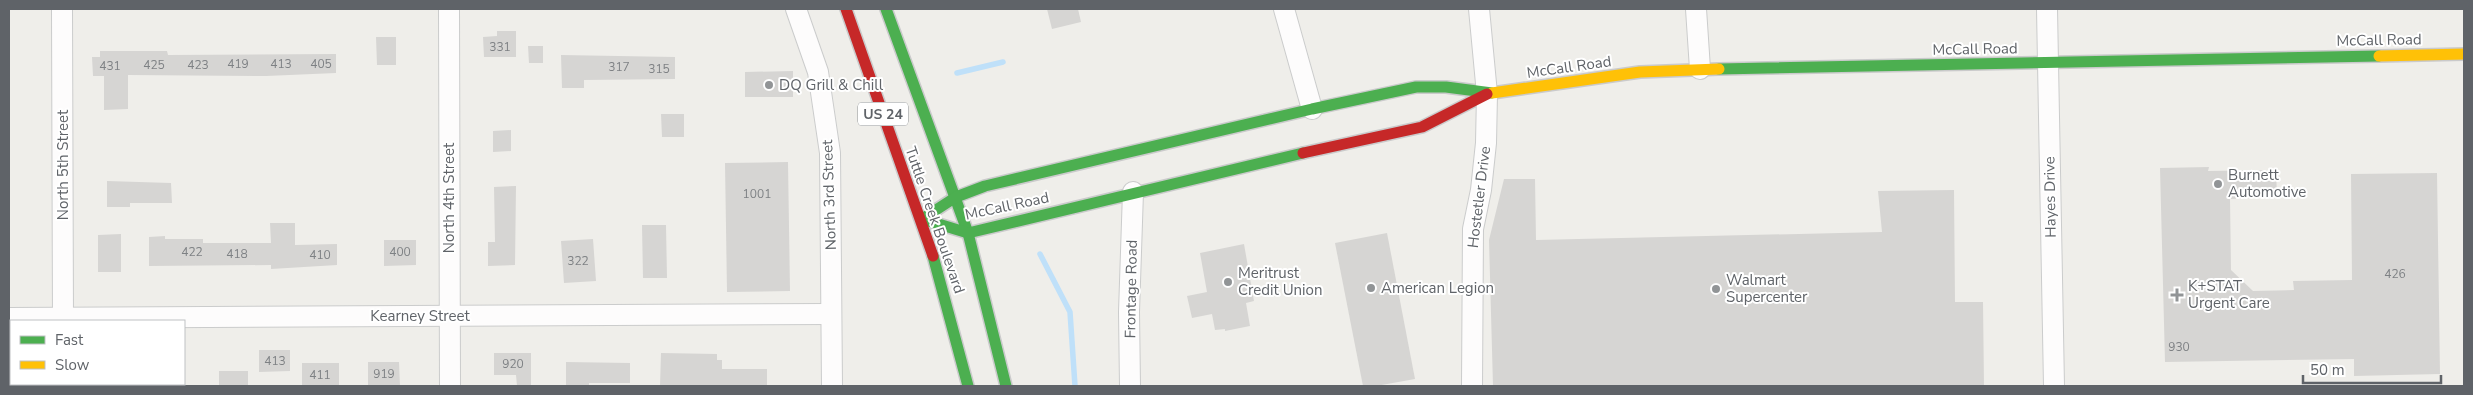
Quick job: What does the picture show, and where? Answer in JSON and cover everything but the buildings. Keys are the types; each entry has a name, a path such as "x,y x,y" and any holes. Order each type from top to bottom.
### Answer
{"main road":[{"name":"Tuttle Creek Boulevard","path":"846,9 922,219 942,282 968,386"},
{"name":"Tuttle Creek Boulevard","path":"886,9 968,233 1006,386"},
{"name":"McCall Road","path":"922,219 956,197 985,186 1234,129 1311,117 1416,87 1446,87 1487,94 1640,72 1700,69 2464,54"},
{"name":"McCall Road","path":"922,219 968,233 1139,184 1225,170 1422,127 1487,94"},
{"path":"1199,149 1234,129"},
{"path":"1225,170 1256,152"}],"street":[{"name":"North 5th Street","path":"62,9 63,319"},
{"name":"North 4th Street","path":"449,9 450,386"},
{"name":"North 3rd Street","path":"796,9 818,72 830,153 832,386"},
{"path":"1284,9 1311,117"},
{"name":"Hostetler Drive","path":"1472,386 1472,229 1486,160 1487,94 1479,9"},
{"path":"1696,9 1700,69"},
{"name":"Hayes Drive","path":"2047,9 2054,386"},
{"name":"Frontage Road","path":"1130,386 1129,312 1139,184"},
{"name":"Kearney Street","path":"9,318 831,314"}],"waterway":[{"path":"957,73 1003,62"},
{"path":"1040,254 1070,312 1075,386"}],"traffic: fast":[{"path":"886,9 968,233 1006,386"},
{"path":"1719,69 2379,56"},
{"path":"922,219 956,197 985,186 1312,109 1416,87 1446,87 1492,93"},
{"path":"922,219 968,233 1303,153"},
{"path":"933,256 968,386"}],"traffic: slow":[{"path":"2379,56 2464,54"},
{"path":"1492,93 1640,72 1719,69"}],"traffic: jam":[{"path":"846,9 933,256"},
{"path":"1303,153 1422,127 1487,94"}],"place":[{"name":"DQ Grill & Chill","path":"769,85"},
{"name":"Burnett Automotive","path":"2218,184"},
{"name":"Meritrust Credit Union","path":"1228,282"},
{"name":"American Legion","path":"1371,288"},
{"name":"Walmart Supercenter","path":"1716,289"},
{"name":"K+STAT Urgent Care","path":"2177,295"}]}
